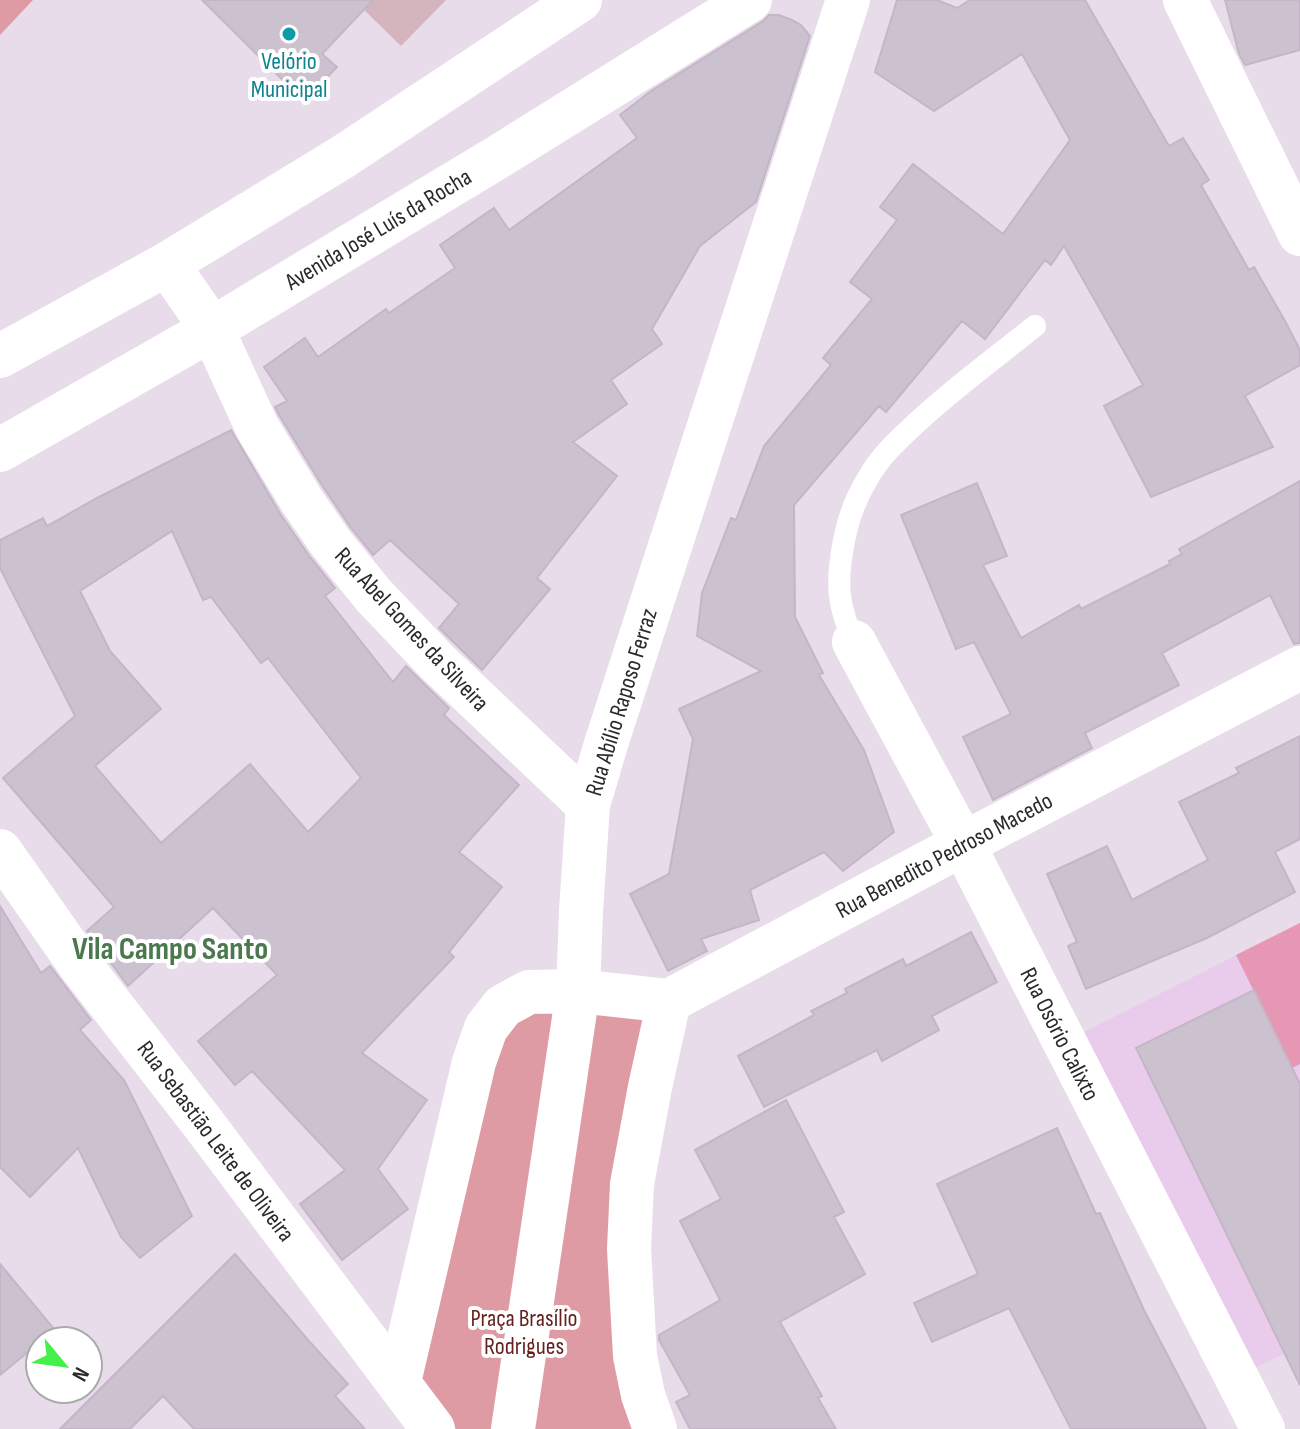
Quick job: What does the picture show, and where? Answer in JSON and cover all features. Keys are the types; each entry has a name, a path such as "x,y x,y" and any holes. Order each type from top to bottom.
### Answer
{"street":[{"path":"0,356 167,264 341,158 580,0"},
{"name":"Avenida José Luís da Rocha","path":"0,450 212,329 498,157 750,0"},
{"name":"Rua Abílio Raposo Ferraz","path":"513,1429 578,991 588,805 848,0"},
{"path":"1185,0 1300,234"},
{"name":"Rua Abel Gomes da Silveira","path":"167,264 212,329 257,427 331,543 374,596 437,662 588,805"},
{"name":"Rua Osório Calixto","path":"854,642 963,844 1263,1429"},
{"name":"Rua Benedito Pedroso Macedo","path":"669,1001 1300,668"},
{"name":"Rua Sebastião Leite de Oliveira","path":"0,851 80,965 193,1109 433,1429"},
{"path":"399,1382 474,1062 486,1028 503,1006 529,992 578,991 669,1001 632,1184 629,1249 635,1356 643,1395 655,1429"}],"lane":[{"path":"854,642 844,621 838,588 840,560 856,498 869,474 894,444 934,406 1035,326"}],"shaded area":[{"path":"354,0 446,0 401,46"},
{"path":"1300,923 1300,1346 1241,1375 1072,1038"},
{"path":"1300,923 1300,1064 1292,1068 1236,955"}],"green space":[{"path":"0,0 33,0 0,35"},
{"name":"Praça Brasílio Rodrigues","path":"542,1006 654,1011 642,1429 456,1429 417,1379 502,1028"}],"building":[{"name":"Velório Municipal","path":"202,0 373,0 322,54 337,67 304,101"},
{"path":"897,0 937,0 957,8 970,0 1085,0 1169,146 1183,138 1209,180 1201,185 1249,270 1254,267 1285,321 1300,350 1300,365 1245,396 1273,447 1151,497 1104,406 1143,385 1064,246 1051,265 1045,260 985,339 962,321 886,412 879,406 794,505 795,617 823,673 819,675 864,750 894,832 843,871 824,852 750,890 759,920 701,939 707,951 668,971 630,894 669,874 693,739 679,709 761,671 697,636 702,593 731,518 736,520 764,446 831,365 823,358 872,299 850,282 897,220 880,207 913,164 1003,234 1070,140 1022,54 934,111 875,72"},
{"path":"1225,0 1300,0 1300,50 1245,65 1239,54"},
{"path":"769,15 792,20 810,36 756,202 700,246 652,329 662,344 611,380 627,404 573,442 617,476 537,578 550,589 482,670 439,628 459,604 390,540 373,555 351,528 279,415 275,407 287,401 264,367 305,338 318,357 386,309 389,313 455,268 440,245 494,208 509,230 637,138 620,115 651,91"},
{"path":"231,430 281,515 335,588 325,596 393,682 406,666 449,708 444,715 519,785 459,852 502,887 449,952 454,957 362,1053 427,1100 378,1169 408,1209 342,1260 300,1204 345,1170 252,1071 235,1085 198,1041 277,975 213,908 128,986 87,931 114,907 3,778 75,716 0,568 0,540 43,518 47,526","holes":["172,531 203,600 211,597 261,663 268,658 361,778 308,832 250,764 161,843 95,766 161,709 110,651 80,591"]},
{"path":"1300,481 1300,643 1294,644 1270,595 1162,653 1179,685 1085,733 1092,748 993,800 963,737 1011,714 974,642 956,649 901,515 977,483 1007,556 983,565 1021,638 1079,605 1081,609 1170,564 1169,561 1182,554 1179,549"},
{"path":"1300,736 1300,839 1275,852 1295,892 1207,938 1086,989 1068,946 1077,942 1047,874 1107,846 1132,900 1208,860 1179,802 1239,773 1236,768"},
{"path":"0,906 41,973 50,966 91,1020 80,1030 124,1080 192,1216 140,1258 121,1237 78,1148 30,1197 0,1167"},
{"path":"971,932 997,982 932,1016 939,1030 882,1061 877,1050 764,1107 738,1056 814,1015 811,1011 847,993 845,989 903,959 906,966"},
{"path":"1254,990 1300,1084 1300,1385 1136,1048"},
{"path":"786,1100 844,1212 834,1217 865,1274 780,1322 822,1396 818,1398 836,1429 690,1429 676,1402 690,1395 659,1335 720,1300 680,1221 721,1199 695,1150"},
{"path":"1057,1128 1096,1214 1100,1213 1144,1310 1206,1429 1071,1429 1009,1308 932,1342 914,1303 978,1274 937,1184"},
{"path":"235,1254 348,1384 335,1396 365,1429 194,1429 163,1396 130,1429 60,1429 84,1405 104,1405 104,1385"},
{"path":"0,1264 51,1325 24,1325 24,1355 0,1375"}],"place":[{"name":"Velório Municipal","path":"289,34"}],"district":[{"name":"Vila Campo Santo","path":"170,948"}]}
